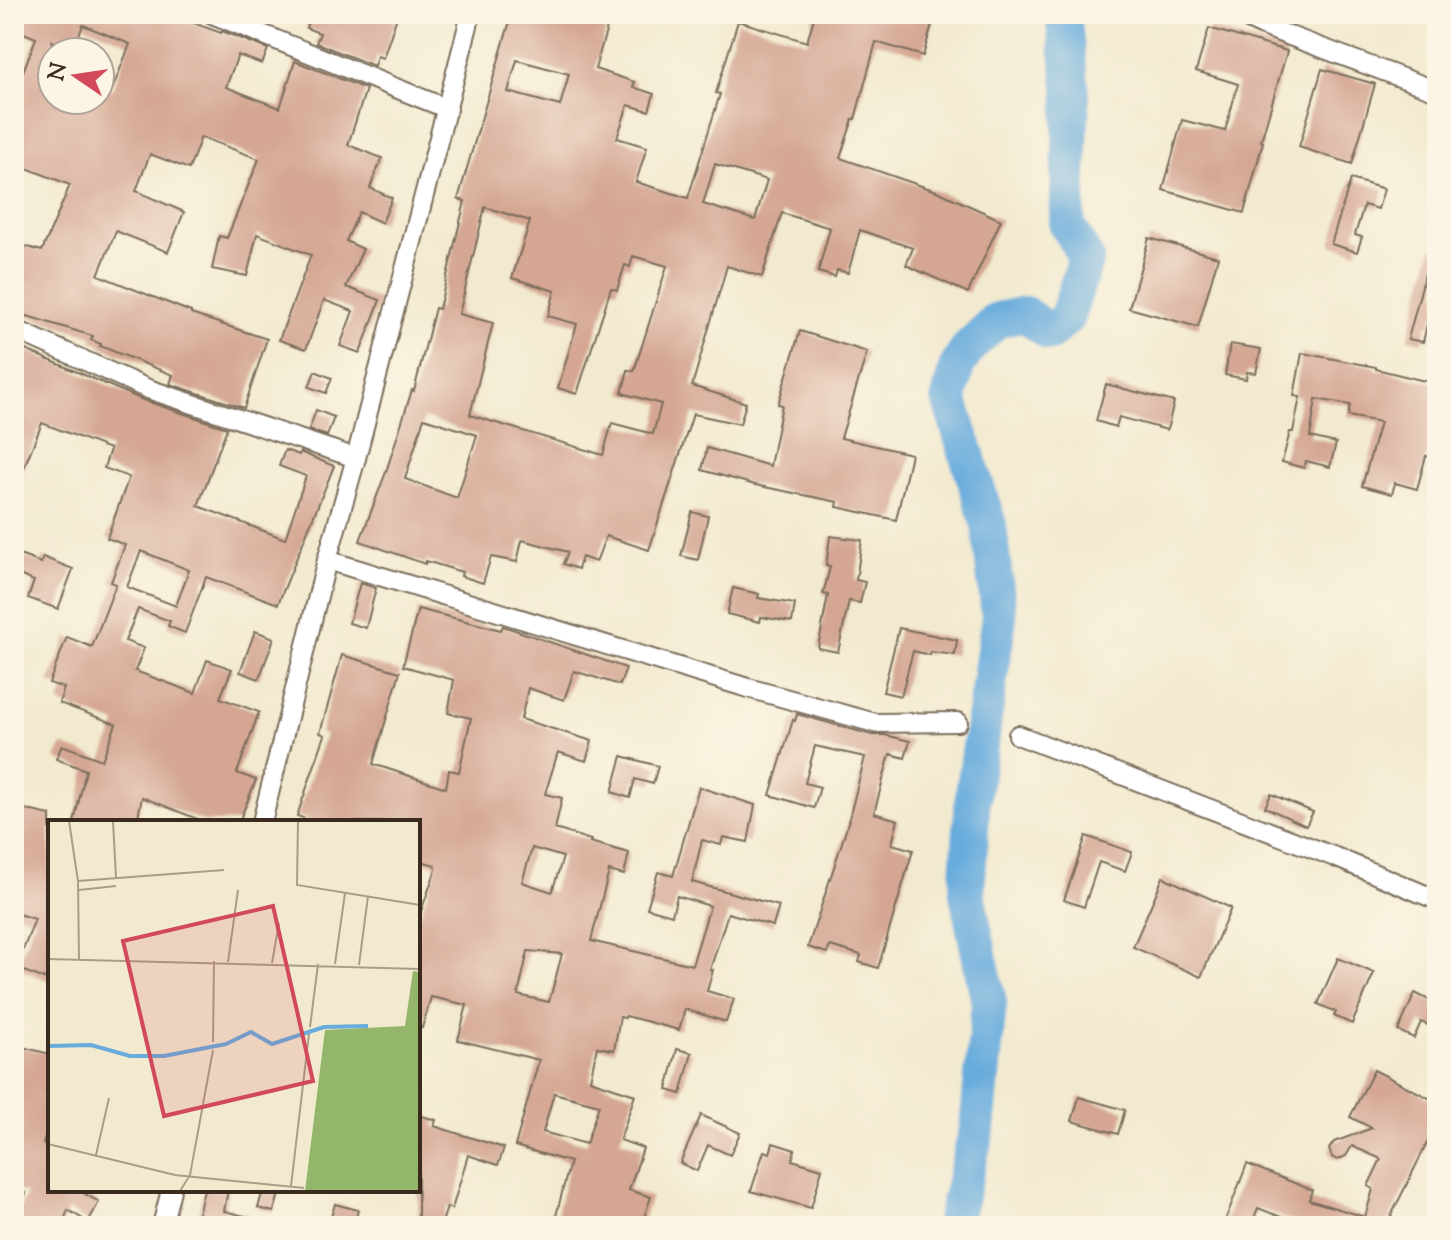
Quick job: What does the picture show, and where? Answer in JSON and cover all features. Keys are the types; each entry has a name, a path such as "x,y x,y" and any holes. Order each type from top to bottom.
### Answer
{"street":[{"path":"212,14 448,109"},
{"path":"262,820 327,560 471,14"},
{"path":"1238,14 1437,91"},
{"path":"14,329 148,389 356,458"},
{"path":"327,560 748,688 875,723 958,722"},
{"path":"1018,735 1335,857 1437,900"},
{"path":"162,1226 170,1192"}],"building":[{"path":"14,14 169,14 268,49 262,64 238,55 226,87 280,108 295,61 366,89 348,145 382,158 370,188 392,198 382,223 359,212 346,241 363,249 346,287 380,300 360,353 340,346 353,311 324,300 306,349 279,340 311,255 257,234 247,276 212,269 219,236 227,238 259,159 201,137 189,169 150,154 136,191 184,212 168,252 116,231 98,275 191,314 267,339 244,408 170,384 173,375 100,346 91,340 93,336 14,312 14,243 42,251 70,185 14,163 14,95 36,38 14,29"},
{"path":"310,14 398,14 383,58 377,56 374,66 316,43 320,33 306,28"},
{"path":"512,14 534,14 552,19 554,14 611,14 595,69 635,82 633,87 654,94 649,111 628,105 617,138 647,147 636,182 688,198 720,94 716,93 738,21 807,42 815,14 935,14 923,56 876,42 855,119 840,158 939,192 1001,220 968,293 906,265 913,248 860,230 848,273 837,270 835,277 818,272 830,228 782,213 762,277 727,266 692,386 746,403 740,424 693,414 649,550 606,536 596,562 582,557 578,569 563,564 568,552 522,540 517,562 491,557 483,583 461,576 462,572 426,561 425,564 360,541 414,391 435,308 439,309 465,201 458,199","holes":["517,60 569,74 560,106 508,92","715,164 767,180 755,220 703,204","485,207 530,221 512,278 555,291 548,316 577,324 558,388 577,394 611,288 617,290 625,265 630,267 633,256 667,266 634,371 628,370 622,393 661,404 653,434 612,423 603,455 470,415 493,323 459,314","424,418 477,435 457,498 405,479"]},
{"path":"1209,28 1287,51 1244,213 1163,190 1182,120 1225,131 1238,84 1196,71"},
{"path":"1322,69 1375,84 1352,164 1299,147"},
{"path":"1351,179 1384,189 1378,209 1364,205 1355,235 1362,237 1357,252 1331,244"},
{"path":"1149,238 1218,257 1198,327 1129,308"},
{"path":"1432,248 1437,248 1437,317 1434,316 1431,326 1427,325 1423,342 1408,339"},
{"path":"800,331 867,352 841,438 911,454 896,520 837,507 838,502 755,485 702,470 707,448 770,466 782,405 778,404"},
{"path":"1230,344 1261,349 1256,373 1247,372 1246,379 1225,375"},
{"path":"14,345 143,400 227,428 198,506 285,539 306,476 279,466 285,450 299,455 300,452 334,466 278,604 206,577 185,633 168,626 170,621 138,609 125,641 144,648 135,671 195,693 207,660 232,669 220,698 259,712 237,773 256,780 240,820 200,820 142,797 137,820 74,820 86,770 56,759 62,745 102,760 116,724 59,703 64,688 49,683 67,637 92,647 116,584 111,582 125,545 107,538 129,477 104,468 110,449 42,423 14,492","holes":["141,551 189,570 176,606 127,587"]},
{"path":"1302,353 1376,367 1437,384 1437,458 1426,456 1417,489 1395,483 1392,494 1362,486 1380,422 1348,416 1350,405 1316,399 1310,437 1336,443 1330,467 1306,461 1304,468 1282,462 1290,432 1293,432 1300,397 1294,396"},
{"path":"315,371 332,378 326,393 309,387"},
{"path":"1106,384 1174,402 1167,430 1119,417 1116,427 1096,421"},
{"path":"316,410 334,417 327,436 309,430"},
{"path":"692,512 708,516 698,560 681,556"},
{"path":"830,536 862,540 856,580 865,582 860,603 849,601 838,652 818,648 828,595 823,594 830,567 826,566"},
{"path":"14,553 41,563 43,557 73,569 58,609 28,598 34,581 14,573"},
{"path":"360,583 376,588 366,628 349,623"},
{"path":"733,588 759,594 758,598 795,604 792,622 761,617 760,622 727,614"},
{"path":"418,609 501,630 503,626 626,668 620,685 574,671 564,700 528,688 521,719 592,741 586,761 558,752 545,794 562,798 555,829 629,853 624,875 609,871 591,941 692,965 710,906 677,896 672,915 647,908 658,872 673,876 699,787 755,805 748,842 723,837 721,845 702,840 692,882 779,906 773,926 728,913 710,970 713,970 707,991 734,999 726,1022 685,1009 679,1030 620,1017 614,1050 597,1047 590,1080 635,1095 620,1140 643,1148 629,1190 651,1197 641,1226 577,1226 578,1222 556,1216 570,1162 515,1146 539,1060 458,1040 467,1005 431,997 420,1028 420,914 436,869 435,865 420,861 420,820 308,820 297,816 325,735 320,733 342,655 400,672 373,764 446,788 449,770 459,772 471,718 448,713 454,680 403,666","holes":["532,848 563,857 552,892 522,882","528,951 562,954 549,1002 518,995","554,1093 599,1105 586,1144 543,1132"]},
{"path":"899,628 957,640 955,655 913,651 901,696 883,692"},
{"path":"255,631 274,638 259,679 240,672"},
{"path":"797,714 872,735 910,741 905,758 890,754 874,813 898,820 892,844 913,850 878,968 859,962 861,955 830,946 827,953 808,947 846,830 865,757 815,746 805,783 820,787 814,808 770,795"},
{"path":"622,756 658,766 653,784 635,779 630,798 612,792"},
{"path":"1271,794 1313,812 1306,826 1265,807"},
{"path":"14,807 50,815 48,980 16,968 35,919 14,913"},
{"path":"1086,836 1132,852 1125,871 1099,862 1084,907 1064,900"},
{"path":"1163,877 1231,908 1201,977 1133,947"},
{"path":"1338,958 1374,973 1352,1024 1318,1004"},
{"path":"1415,993 1437,1004 1437,1029 1421,1022 1414,1038 1398,1031"},
{"path":"14,1045 48,1054 48,1125 43,1144 48,1147 48,1192 82,1192 99,1202 88,1222 68,1210 62,1226 14,1226 26,1193 14,1189"},
{"path":"677,1049 692,1053 681,1094 667,1090"},
{"path":"1374,1070 1437,1102 1437,1123 1386,1226 1304,1226 1258,1208 1251,1226 1223,1226 1247,1164 1312,1190 1309,1200 1365,1217 1373,1189 1368,1186 1381,1159 1352,1146 1346,1156 1337,1160 1329,1149 1334,1142 1372,1128 1350,1117"},
{"path":"1079,1097 1125,1110 1118,1134 1072,1121"},
{"path":"701,1115 740,1133 730,1155 708,1145 697,1171 680,1163"},
{"path":"420,1116 436,1120 434,1126 504,1148 498,1165 468,1155 452,1209 447,1207 441,1226 418,1226"},
{"path":"773,1143 795,1150 792,1160 822,1169 811,1208 751,1191 764,1151 770,1153"},
{"path":"204,1192 228,1192 224,1211 262,1220 261,1226 195,1226"},
{"path":"262,1192 279,1192 274,1212 258,1208"},
{"path":"335,1204 358,1210 354,1226 330,1220"}],"waterway":[{"path":"953,1226 977,1129 989,1003 967,894 973,794 999,617 989,525 949,398 957,366 969,347 997,320 1025,314 1050,333 1067,317 1086,258 1067,225 1072,95 1063,14"}]}
